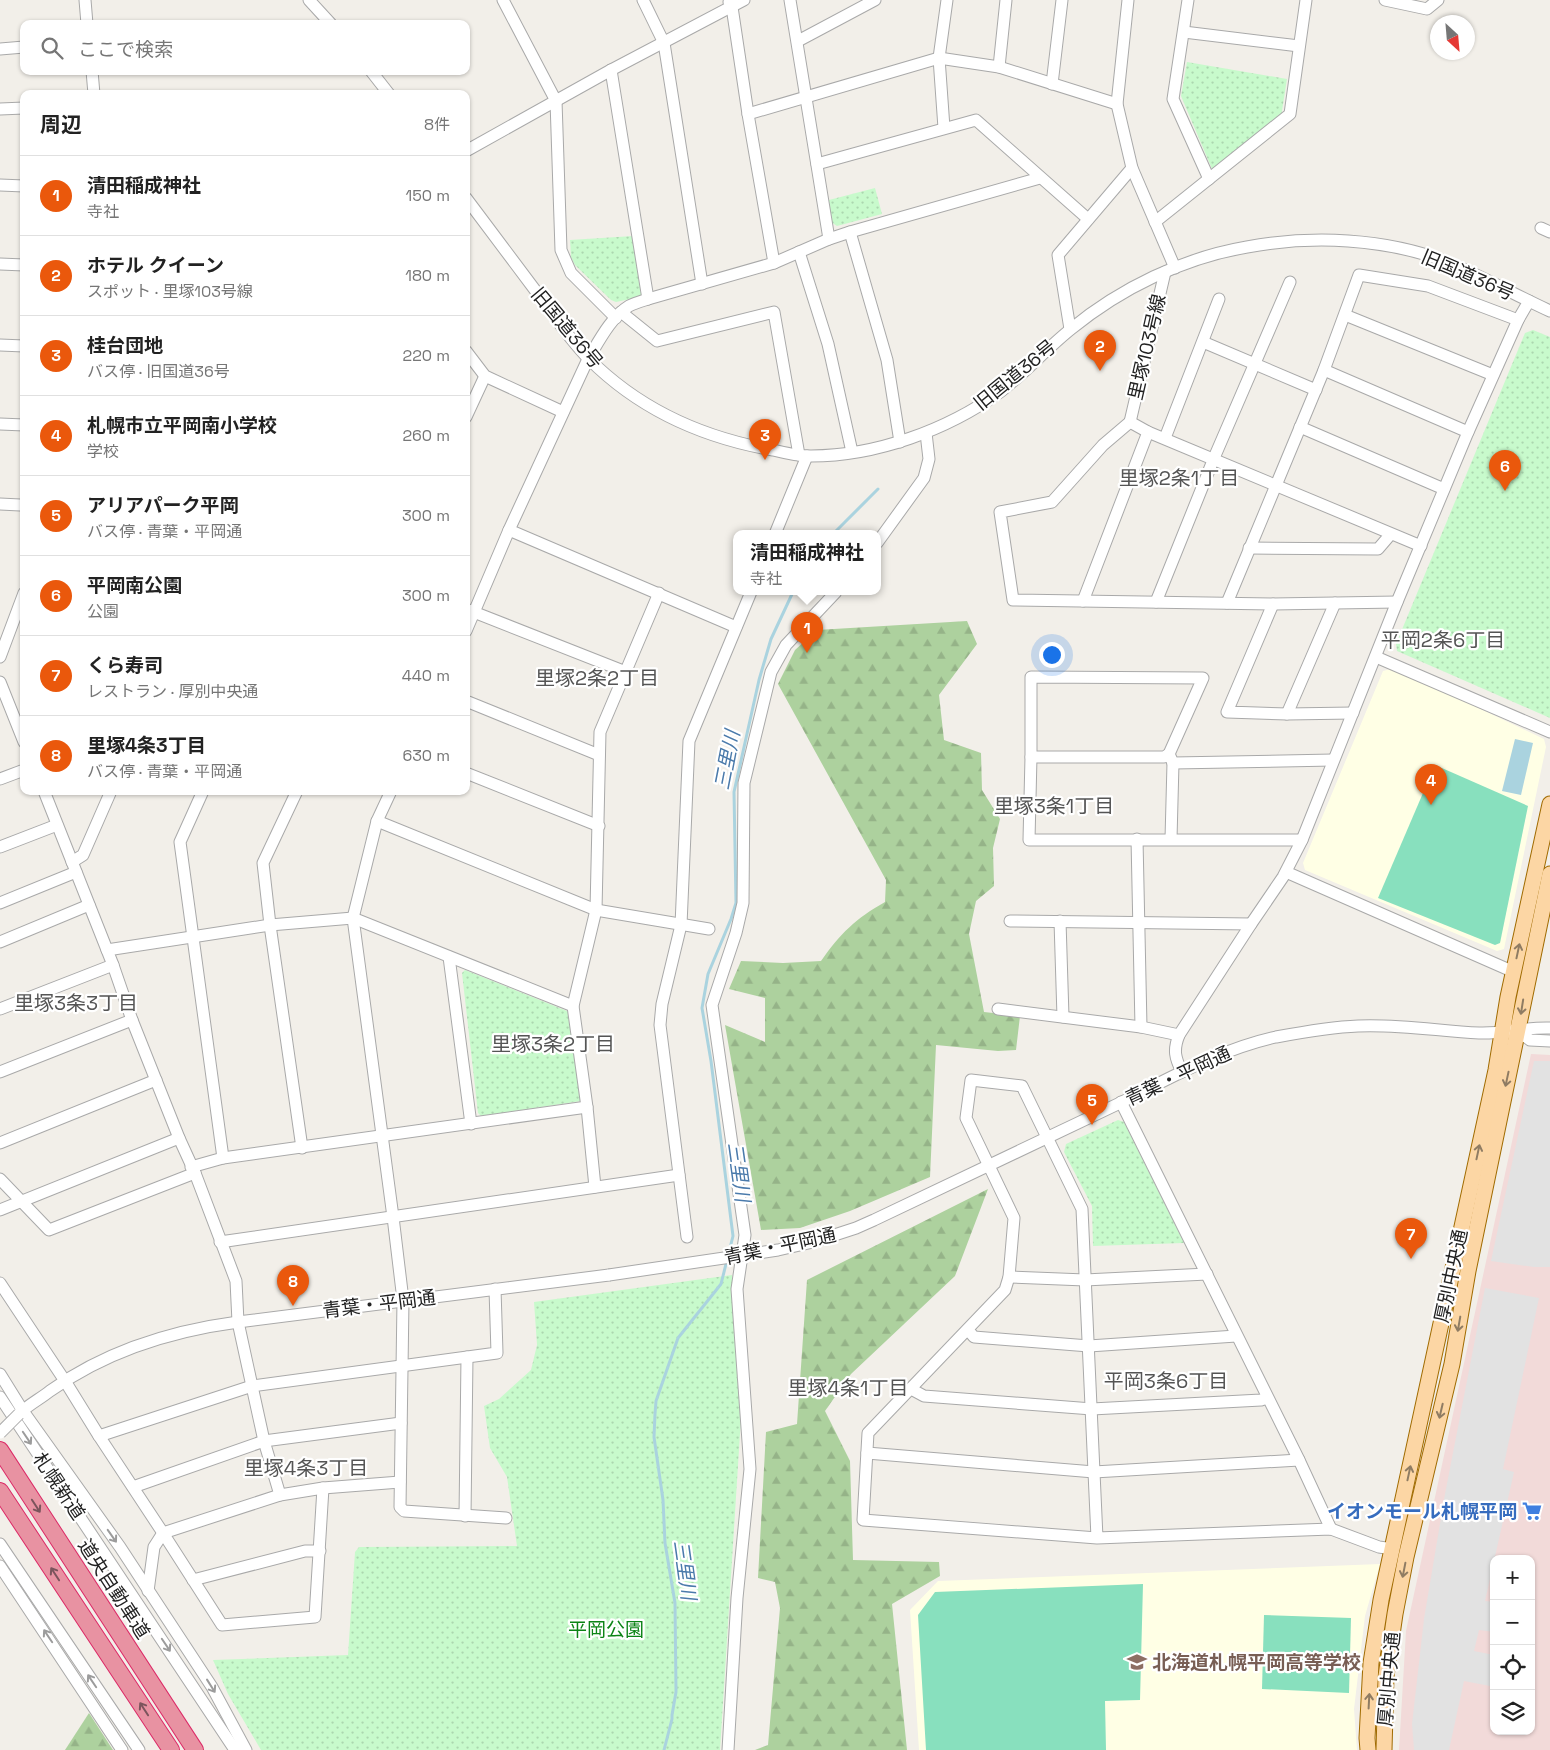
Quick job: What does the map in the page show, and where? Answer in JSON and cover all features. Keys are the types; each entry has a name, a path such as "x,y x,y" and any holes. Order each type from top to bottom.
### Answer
{"highway":[{"name":"道央自動車道","path":"0,1450 194,1750"},
{"path":"0,1491 171,1750"}],"main road":[{"name":"厚別中央通","path":"1368,1750 1367,1738 1372,1664 1381,1600 1496,1070 1514,972 1550,804"},
{"name":"厚別中央通","path":"1384,1750 1386,1676 1397,1604 1406,1557 1452,1364 1468,1271 1518,1031 1522,1002 1550,874"}],"street":[{"path":"85,0 87,20"},
{"path":"310,0 328,20"},
{"path":"503,0 556,101 561,250 571,273 619,315 658,341 774,312 803,455 776,530"},
{"path":"643,0 664,43 702,284"},
{"path":"470,149 664,43 730,3 744,0"},
{"path":"790,0 829,239"},
{"path":"798,41 875,0"},
{"path":"944,128 940,58 947,0"},
{"path":"999,66 1006,0"},
{"path":"1052,84 1062,0"},
{"path":"1128,0 1117,104 1132,168 1155,222 1170,270"},
{"path":"1188,0 1173,100 1209,179"},
{"path":"1155,222 1290,114 1306,0"},
{"path":"1385,0 1427,8 1438,0"},
{"path":"730,3 774,263"},
{"path":"1184,32 1299,46"},
{"path":"0,49 20,47"},
{"path":"748,114 940,58 999,66 1117,104"},
{"path":"612,70 648,299"},
{"path":"92,75 94,90"},
{"path":"374,75 386,90"},
{"path":"0,110 20,108"},
{"path":"817,164 976,120 1088,219"},
{"path":"1070,329 1058,255 1132,168"},
{"path":"626,672 470,611 588,359 619,315 630,305 774,263 850,232 1040,178"},
{"path":"0,185 20,186"},
{"name":"旧国道36号","path":"470,203 545,305 588,359 634,395 669,417 722,439 753,447 803,455 852,452 900,442 959,418 1003,390 1070,329 1120,295 1170,270 1247,247 1300,241 1347,242 1392,247 1430,256 1463,269 1550,311"},
{"path":"850,232 887,360 900,442"},
{"path":"799,252 828,344 852,452"},
{"path":"0,264 20,265"},
{"name":"里塚103号線","path":"1130,422 1170,270"},
{"path":"1227,603 1316,390 1359,274 1428,286 1518,320"},
{"path":"1156,602 1254,362 1290,282"},
{"path":"1165,438 1219,299"},
{"path":"1182,1072 1174,1058 1175,1045 1179,1035 1286,872 1302,840 1397,602 1468,432 1518,320 1529,301"},
{"path":"1345,315 1493,375"},
{"path":"1203,342 1254,362 1316,390"},
{"path":"0,345 20,346"},
{"path":"470,356 485,376 563,412"},
{"path":"1324,370 1468,432"},
{"path":"470,408 485,376"},
{"path":"1397,602 1273,604 1013,600 1000,512 1052,502 1103,445 1130,422 1148,432 1421,546"},
{"path":"0,424 20,425"},
{"path":"1300,428 1444,489"},
{"path":"881,537 924,478 929,459 926,432"},
{"path":"1083,601 1148,432"},
{"path":"0,504 20,505"},
{"path":"509,530 736,627"},
{"path":"1249,548 1378,549 1390,534"},
{"path":"595,1187 587,1107 573,1006 596,910 600,732 659,593"},
{"path":"686,1237 660,1025 662,1004 681,925 689,741 750,595"},
{"path":"728,1750 737,1598 750,1469 737,1289 745,1235 712,1004 736,933 742,903 744,783 771,672 786,646 833,595"},
{"path":"1287,714 1335,603"},
{"path":"0,657 20,604"},
{"path":"1273,604 1228,712 1287,714 1353,713"},
{"path":"1376,657 1550,732"},
{"path":"1172,839 1171,758 1203,678 1031,677 1030,840 1302,840"},
{"path":"0,682 20,732"},
{"path":"470,703 599,755"},
{"path":"1031,757 1333,760"},
{"path":"0,779 20,772"},
{"path":"470,775 599,826"},
{"path":"45,795 113,965 132,1020 236,1281 238,1322 264,1441 280,1495"},
{"path":"0,903 74,867 83,855 109,795"},
{"path":"201,795 180,842 223,1158"},
{"path":"294,795 263,863 302,1148"},
{"path":"389,795 377,821 353,918 394,1217 403,1300 400,1507 404,1511 506,1518"},
{"path":"377,821 596,910 709,929"},
{"path":"0,847 57,826"},
{"path":"1137,839 1141,1027"},
{"path":"1286,872 1514,972"},
{"path":"0,942 89,905"},
{"path":"107,950 194,935 270,925 353,918 573,1006"},
{"path":"1010,921 1251,924"},
{"path":"1060,921 1064,1017"},
{"path":"449,957 471,1124"},
{"path":"0,1009 113,965"},
{"path":"998,1009 1141,1027 1179,1035"},
{"path":"0,1072 132,1020"},
{"name":"青葉・平岡通","path":"0,1434 21,1412 65,1380 141,1343 192,1330 238,1322 610,1274 778,1250 813,1242 856,1228 1182,1072 1245,1046 1274,1038 1307,1032 1367,1026 1502,1033 1533,1027 1550,1028"},
{"path":"1518,1031 1530,1040 1550,1041"},
{"path":"0,1143 156,1080"},
{"path":"1097,1538 1082,1209 1022,1086 971,1080 966,1118 1014,1218 1009,1277 1006,1290 868,1433 863,1520 1097,1538 1331,1529 1379,1547 1393,1549"},
{"path":"1121,1102 1299,1460 1331,1529"},
{"path":"0,1179 49,1230 223,1158 587,1107"},
{"path":"0,1210 179,1138"},
{"path":"220,1242 679,1175"},
{"path":"1009,1277 1085,1280 1207,1274"},
{"path":"0,1283 65,1380 99,1436 222,1625 315,1617 323,1488"},
{"path":"99,1436 252,1386 497,1353 495,1289"},
{"path":"968,1330 974,1338 1089,1346 1236,1336"},
{"path":"465,1516 467,1357"},
{"path":"0,1374 21,1412 114,1539 212,1687 246,1750"},
{"path":"911,1389 924,1396 1092,1409 1260,1400 1267,1398"},
{"name":"札幌新道","path":"0,1397 235,1750"},
{"path":"133,1487 264,1441 401,1423"},
{"path":"867,1453 1094,1472 1299,1460"},
{"path":"148,1591 154,1547 163,1533 280,1495 323,1488 400,1482"},
{"path":"0,1544 139,1750"},
{"path":"193,1580 305,1551 320,1551"},
{"path":"0,1566 122,1750"}],"shaded area":[{"path":"1394,668 1544,739 1546,747 1504,949 1497,951 1305,870 1303,863 1383,671"},
{"path":"1531,1054 1550,1055 1550,1750 1399,1750 1406,1631"},
{"path":"1534,1061 1550,1061 1550,1267 1534,1267 1491,1261"},
{"path":"1485,1288 1539,1298 1503,1469 1514,1472 1495,1555 1490,1555 1490,1579 1485,1601 1490,1602 1490,1631 1479,1630 1474,1651 1490,1654 1490,1686 1464,1681 1449,1750 1414,1750 1412,1724 1424,1619 1445,1494"},
{"name":"北海道札幌平岡高等学校","path":"1380,1564 1365,1616 1354,1709 1357,1750 919,1750 910,1610 938,1581"}],"green space":[{"path":"1187,62 1287,79 1281,117 1212,169 1181,96"},
{"path":"875,188 882,214 837,226 831,222 829,200"},
{"path":"633,236 643,293 640,297 616,302 611,300 575,265 571,257 570,240"},
{"path":"1533,330 1550,337 1550,718 1397,651 1396,644 1525,333"},
{"path":"967,621 977,644 939,695 944,740 981,753 982,790 1000,819 993,848 994,886 976,901 969,934 984,1012 1020,1016 1016,1050 998,1051 936,1045 930,1177 850,1211 800,1228 761,1230 725,1025 765,1042 765,998 729,989 741,961 783,963 821,961 849,927 865,914 885,902 886,880 778,684 795,650 817,630"},
{"path":"1435,765 1528,806 1500,943 1495,945 1378,898"},
{"path":"465,970 572,1013 581,1101 481,1116 478,1113 462,973"},
{"path":"1118,1120 1124,1122 1184,1243 1093,1246 1092,1206 1064,1152 1066,1144"},
{"path":"988,1189 955,1276 851,1374 825,1411 850,1461 853,1560 939,1562 940,1576 892,1604 907,1750 755,1750 768,1745 780,1608 775,1582 758,1578 766,1432 797,1424 807,1280"},
{"name":"平岡公園","path":"732,1275 741,1418 720,1750 261,1750 228,1694 213,1660 348,1655 355,1552 359,1547 517,1546 507,1477 490,1448 484,1406 499,1399 531,1370 537,1345 534,1302"},
{"path":"1143,1584 1140,1700 1105,1701 1106,1750 926,1750 918,1615 935,1592"},
{"path":"1264,1615 1351,1618 1349,1693 1262,1689"},
{"path":"89,1713 113,1750 65,1750"}],"water":[{"path":"1515,739 1533,743 1521,795 1502,791"}],"waterway":[{"name":"三里川","path":"837,530 878,489"},
{"name":"三里川","path":"664,1750 672,1719 676,1692 675,1603 665,1543 663,1500 654,1437 656,1401 678,1338 721,1284 733,1236 711,1061 702,1008 708,974 736,903 734,792 759,680 771,639 792,595"}],"place":[{"name":"ホテル クイーン","path":"1100,371"},
{"name":"桂台団地","path":"765,460"},
{"name":"平岡南公園","path":"1505,491"},
{"name":"清田稲成神社","path":"807,653"},
{"name":"札幌市立平岡南小学校","path":"1431,805"},
{"name":"アリアパーク平岡","path":"1092,1125"},
{"name":"くら寿司","path":"1411,1259"},
{"name":"里塚4条3丁目","path":"293,1306"},
{"name":"イオンモール札幌平岡","path":"1532,1511"},
{"name":"北海道札幌平岡高等学校","path":"1137,1662"}],"district":[{"name":"里塚2条1丁目","path":"1179,478"},
{"name":"平岡2条6丁目","path":"1443,640"},
{"name":"里塚2条2丁目","path":"597,678"},
{"name":"里塚3条1丁目","path":"1054,806"},
{"name":"里塚3条3丁目","path":"76,1003"},
{"name":"里塚3条2丁目","path":"553,1044"},
{"name":"平岡3条6丁目","path":"1166,1381"},
{"name":"里塚4条1丁目","path":"848,1388"},
{"name":"里塚4条3丁目","path":"306,1468"}]}
